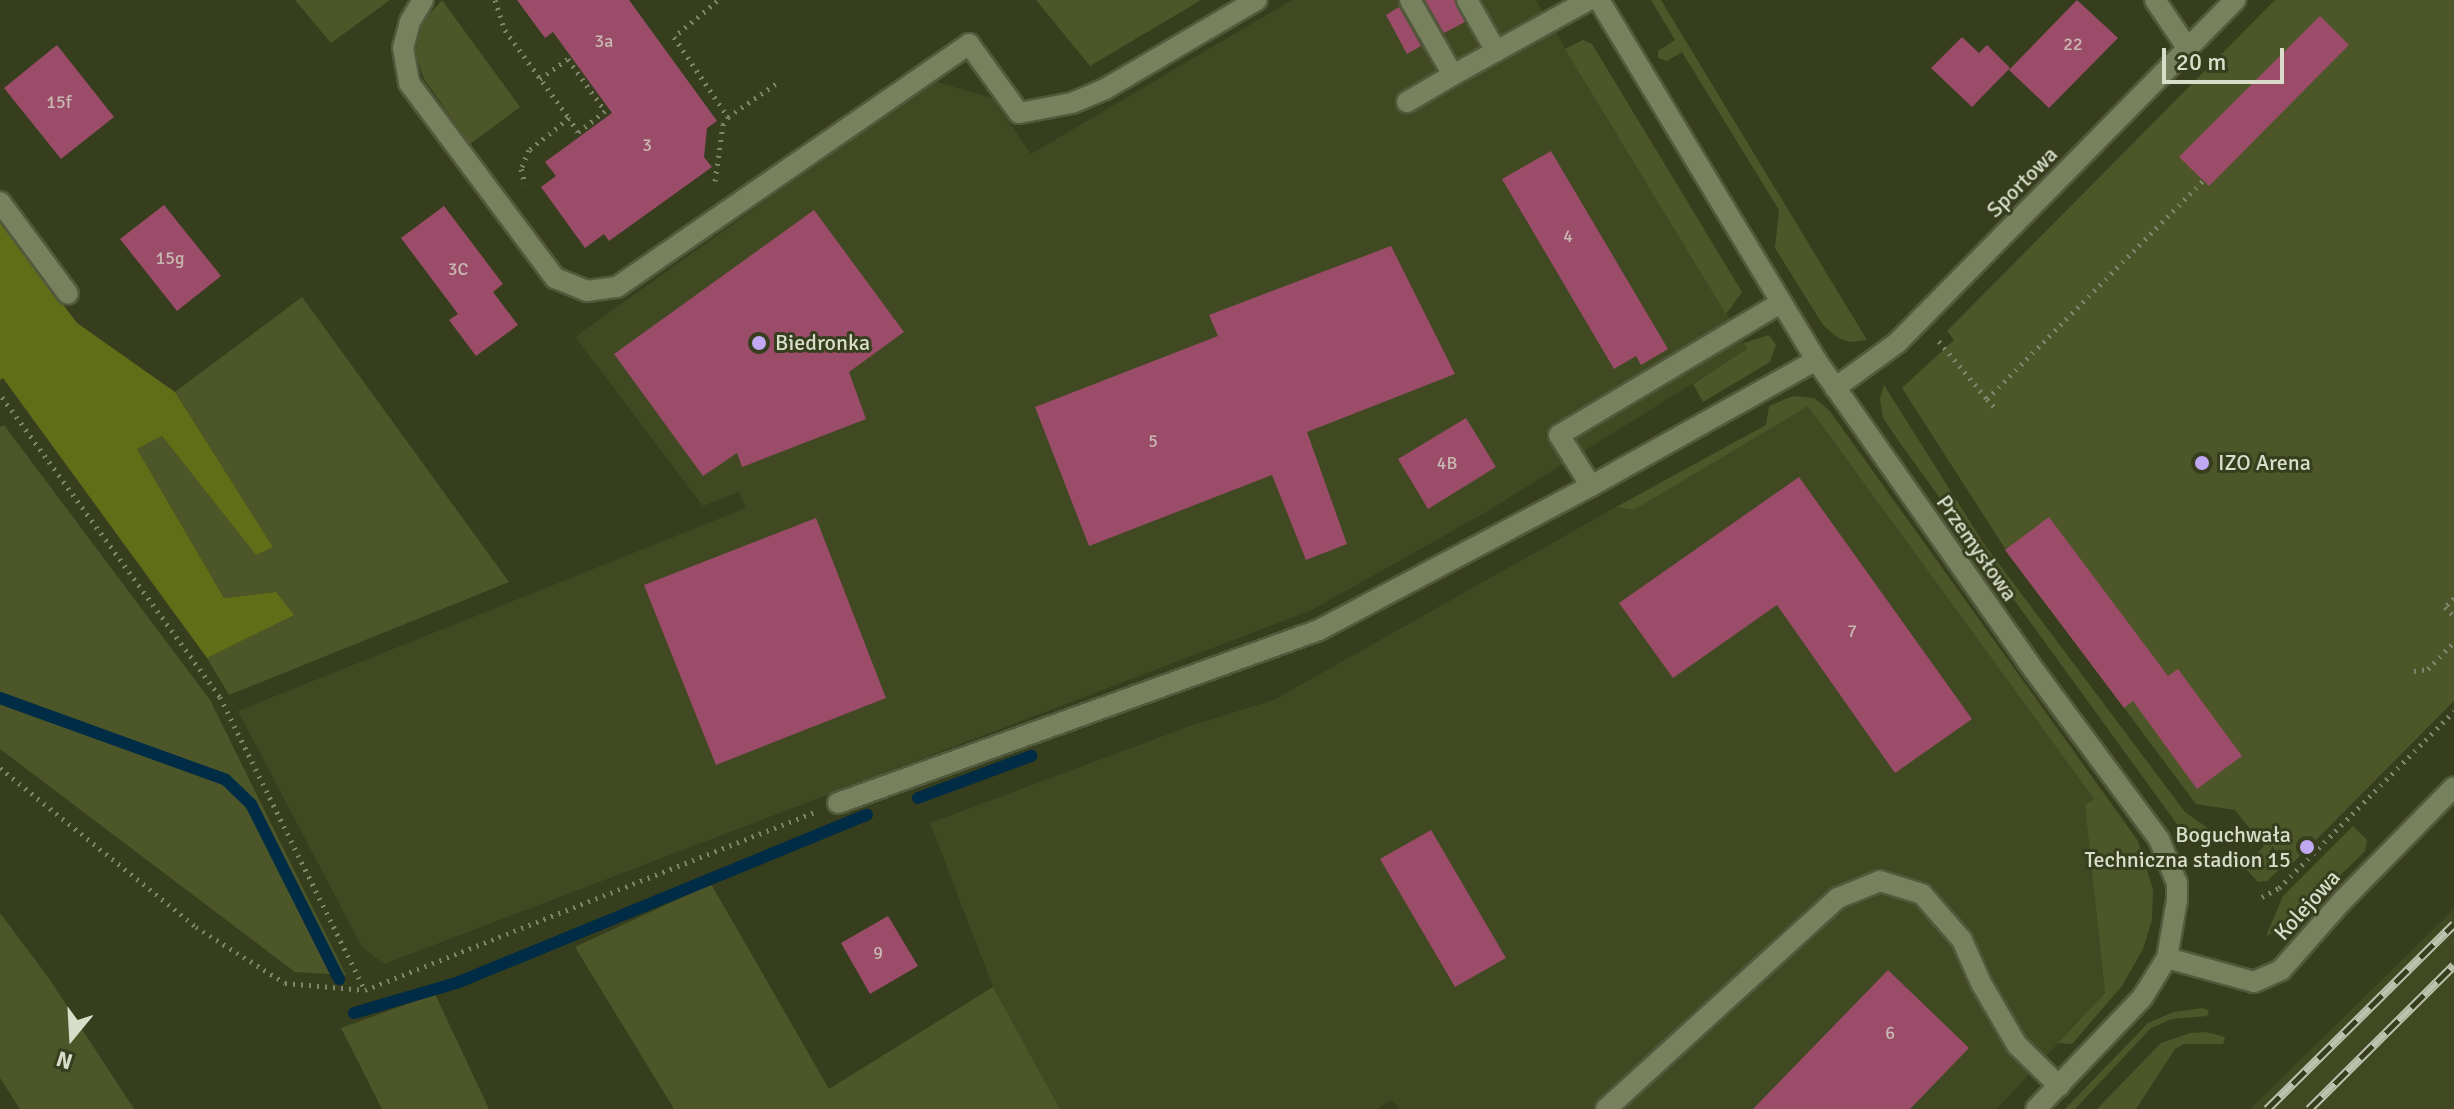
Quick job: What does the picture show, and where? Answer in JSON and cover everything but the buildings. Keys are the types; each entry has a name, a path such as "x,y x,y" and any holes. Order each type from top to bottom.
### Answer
{"street":[{"path":"423,0 410,22 403,48 409,83 555,278 587,291 617,287 969,44 1019,113 1072,103 1105,89 1257,0"},
{"path":"1410,0 1453,75"},
{"path":"1467,0 1496,51"},
{"path":"1407,102 1589,0"},
{"name":"Przemysłowa","path":"1599,0 1816,360 2019,649 2159,839 2177,883 2172,944 2167,958 2142,998 2036,1109"},
{"path":"2155,0 2188,49"},
{"name":"Sportowa","path":"1835,388 1897,343 2235,0"},
{"path":"0,202 68,294"},
{"path":"1591,486 1559,435 1780,303"},
{"path":"838,803 1319,630 1591,486 1816,360"},
{"name":"Kolejowa","path":"2167,958 2254,982 2281,970 2343,900 2454,787"},
{"path":"1606,1109 1838,898 1880,881 1922,894 1962,940 1981,983 2017,1045 2059,1086"}],"path":[{"path":"495,0 505,30 540,79 569,118 578,132 605,111 568,59 540,79"},
{"path":"717,1 674,37 728,117"},
{"path":"715,185 723,125 728,117 777,83"},
{"path":"527,194 521,169 524,158 544,135 569,118"},
{"path":"1987,399 2203,181"},
{"path":"1936,336 1996,409"},
{"path":"2,397 220,697 365,990"},
{"path":"2454,598 2445,607 2454,616"},
{"path":"2414,671 2428,669 2454,642"},
{"path":"2262,897 2279,888 2454,711"},
{"path":"0,768 196,927 285,983 365,990 838,803"}],"shaded area":[{"path":"295,0 390,0 331,43"},
{"path":"442,0 520,107 470,144 424,79 415,53 422,23"},
{"path":"1036,0 1201,0 1090,66"},
{"path":"1292,0 1536,0 1748,349 1488,511 1312,610 384,964 362,947 238,711 746,508 739,492 703,506 575,337 933,81 992,98 1031,154"},
{"path":"1651,0 1661,0 1867,340 1851,342 1838,338 1823,325 1775,248 1779,210 1682,52 1667,61 1658,58 1658,51 1675,40"},
{"name":"IZO Arena","path":"2275,0 2454,0 2454,701 2289,867 2281,868 2267,881 2258,882 2244,867 2264,846 2235,810 2196,804 2006,550 1902,388 1954,340 1947,331"},
{"path":"1583,40 1592,44 1742,292 1726,314 1565,49"},
{"path":"302,297 509,582 229,695 207,658 293,615 276,592 224,598 137,449 162,436 256,555 273,547 175,392"},
{"path":"1769,335 1776,345 1770,362 1703,402 1693,384 1747,349 1744,343"},
{"path":"1884,385 1984,544 2185,812 2209,829 2203,835 2189,836 2182,831 1900,443 1883,418 1880,399"},
{"path":"1793,396 1814,398 1829,410 2138,841 2153,890 2152,920 2143,949 2122,986 2072,1044 2058,1043 2105,993 2085,805 2094,799 1808,406 1634,510 1616,507 1766,425 1769,406"},
{"path":"1808,405 2094,799 2085,805 2105,993 1997,1109 1400,1109 1391,1100 1377,1109 1060,1109 993,987 930,823 1190,726 1274,700 1616,507 1634,510"},
{"path":"4,425 210,700 346,975 295,972 0,749 0,427"},
{"path":"2353,826 2367,840 2365,851 2289,926 2266,936 2283,896"},
{"path":"711,884 829,1089 993,987 1060,1109 674,1109 575,947"},
{"path":"2454,909 2454,1109 2250,1109"},
{"path":"0,913 48,977 134,1109 20,1109 0,1078"},
{"path":"435,994 489,1109 382,1109 341,1028"},
{"path":"2209,1010 2207,1016 2172,1019 2151,1028 2075,1109 2065,1109 2148,1023 2174,1012"},
{"path":"2206,1032 2225,1037 2223,1044 2184,1044 2175,1049 2136,1109 2097,1109 2161,1043 2190,1033"}],"green space":[{"path":"0,221 77,323 175,392 273,547 256,555 162,436 137,449 224,598 276,592 294,615 207,658 3,378 0,380"}],"waterway":[{"path":"0,698 226,780 251,804 339,979"},
{"path":"918,798 1031,756"},
{"path":"354,1013 459,982 867,815"}],"railway":[{"path":"2267,1109 2454,924"},
{"path":"2309,1109 2454,965"}],"place":[{"name":"Biedronka","path":"759,343"},
{"name":"IZO Arena","path":"2202,463"},
{"name":"Boguchwała Techniczna stadion 15","path":"2307,847"}]}
